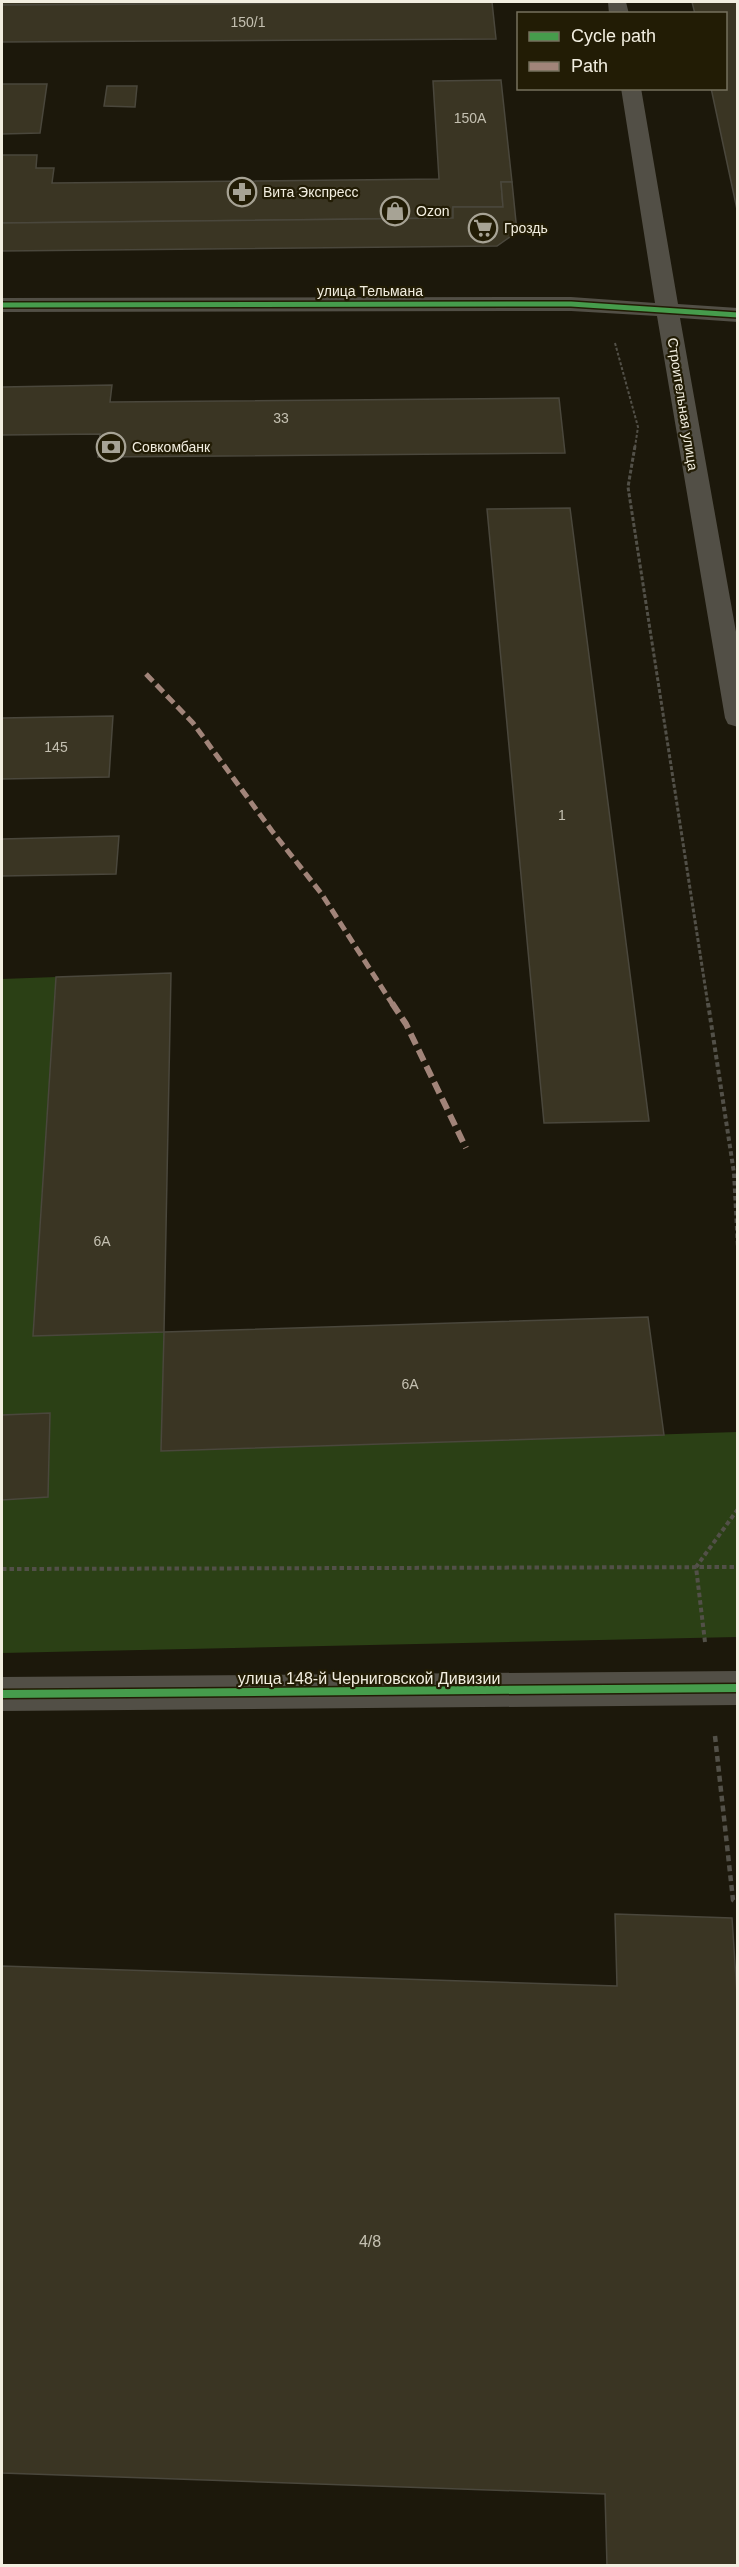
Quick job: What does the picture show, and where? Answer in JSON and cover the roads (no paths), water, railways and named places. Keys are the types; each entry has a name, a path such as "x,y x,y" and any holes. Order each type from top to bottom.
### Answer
{"street":[{"name":"Строительная улица","path":"631,90 738,718"},
{"name":"улица Тельмана","path":"2,305 571,304 738,315"},
{"name":"улица 148-й Черниговской Дивизии","path":"2,1694 738,1688"}],"place":[{"name":"Вита Экспресс","path":"242,192"},
{"name":"Ozon","path":"395,211"},
{"name":"Гроздь","path":"483,228"},
{"name":"Совкомбанк","path":"111,447"}]}
